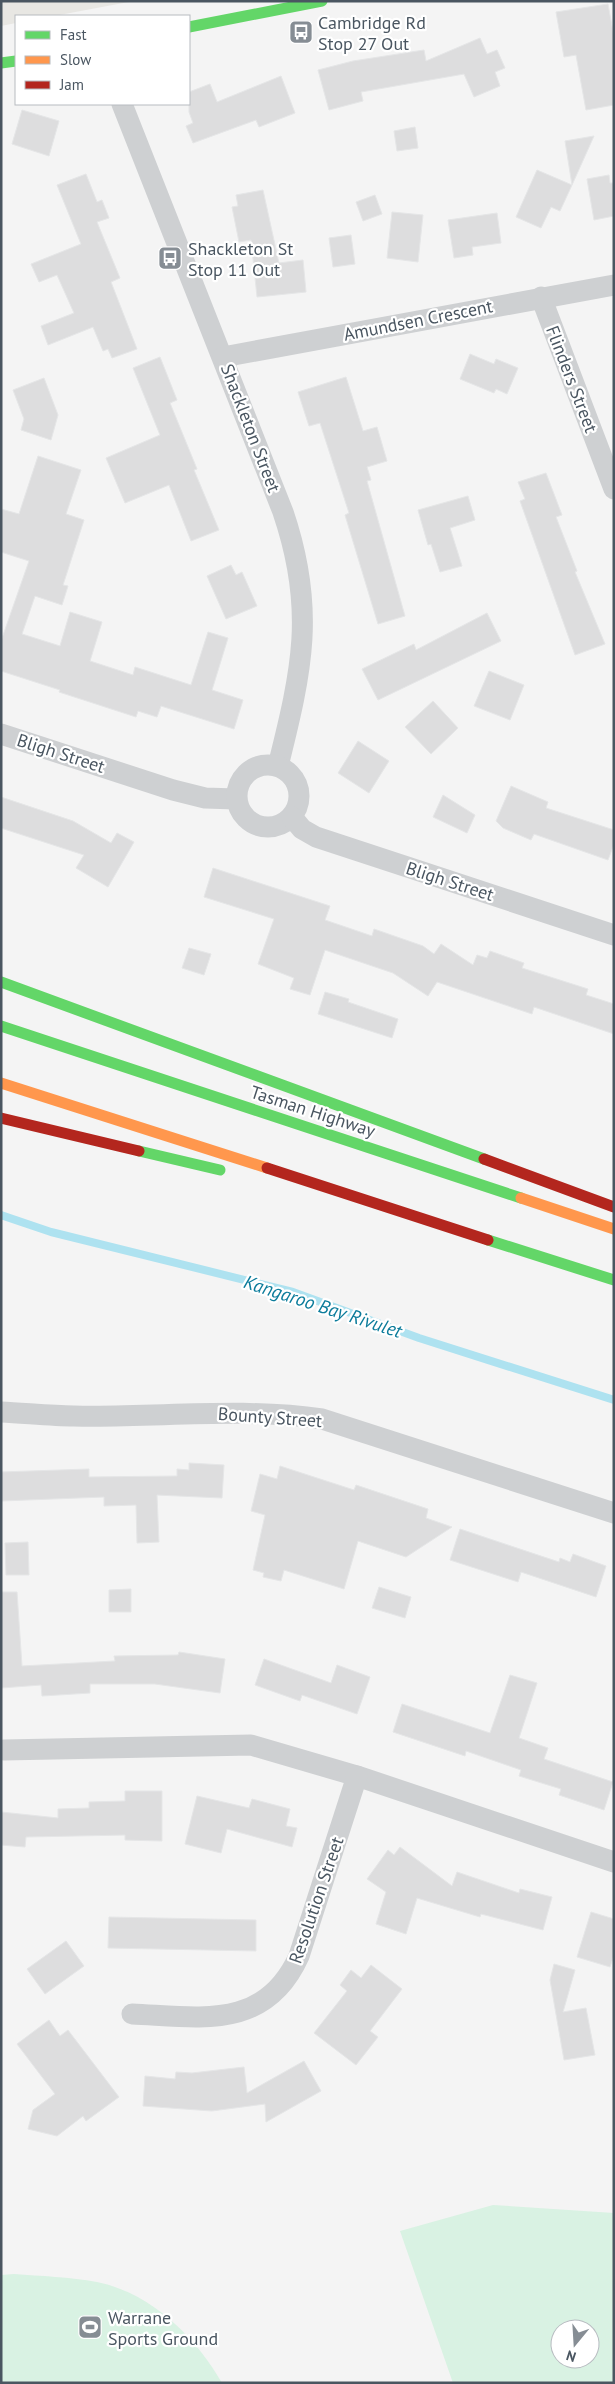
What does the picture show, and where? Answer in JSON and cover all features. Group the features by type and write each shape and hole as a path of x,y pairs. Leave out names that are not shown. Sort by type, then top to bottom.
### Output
{"main road":[{"path":"190,27 322,1"},
{"path":"1,63 15,60"},
{"path":"1,982 614,1207"},
{"name":"Tasman Highway","path":"1,1026 614,1229"},
{"path":"1,1083 614,1280"},
{"path":"1,1118 236,1174"},
{"path":"275,1183 447,1225"}],"street":[{"name":"Shackleton Street","path":"122,105 283,512 299,566 303,627 302,656 297,689 278,766"},
{"name":"Amundsen Crescent","path":"223,357 614,285"},
{"name":"Flinders Street","path":"541,297 614,489"},
{"name":"Bligh Street","path":"1,734 173,790 205,798 236,799"},
{"path":"260,765 278,766 291,775 298,788 300,798 292,817 284,823 263,827 253,824 245,818 236,799 236,790 245,774 260,765"},
{"name":"Bligh Street","path":"292,817 302,829 316,837 614,935"},
{"name":"Bounty Street","path":"1,1412 74,1416 231,1413 314,1418 352,1427 614,1512"},
{"path":"4,1750 251,1745 357,1776 614,1862"},
{"name":"Resolution Street","path":"132,2014 198,2017 229,2015 247,2009 276,1992 286,1981 298,1956 357,1776"}],"shaded area":[{"path":"1,1 134,1 59,15 15,15 15,23 1,26"}],"green space":[{"path":"493,2205 614,2213 614,2383 453,2383 400,2231"},
{"name":"Warrane Sports Ground","path":"14,2274 97,2282 136,2296 170,2319 185,2334 199,2349 222,2383 1,2383 1,2275"}],"building":[{"path":"608,4 614,37 614,105 586,110 576,55 564,57 556,12"},
{"path":"480,38 487,54 497,50 505,68 495,72 500,86 474,97 464,74 361,92 363,101 329,110 318,70 353,61 424,50 426,61"},
{"path":"281,76 295,113 259,127 256,120 193,143 186,126 193,123 189,112 190,92 210,84 217,102"},
{"path":"22,110 59,121 49,156 12,144"},
{"path":"415,127 418,148 397,151 394,131"},
{"path":"594,136 572,185 565,141"},
{"path":"537,170 572,185 560,211 551,207 541,228 516,217"},
{"path":"86,174 97,202 102,200 109,218 97,222 120,278 111,282 137,349 112,358 108,349 103,351 93,327 48,345 41,326 74,313 57,275 39,282 31,264 81,244 57,185"},
{"path":"609,175 610,183 614,183 614,216 594,220 587,179"},
{"path":"263,190 279,263 303,260 306,292 257,297 251,240 239,242 232,207 238,206 236,195"},
{"path":"375,195 382,214 363,221 356,202"},
{"path":"392,212 423,215 418,262 387,258"},
{"path":"497,213 501,243 472,247 473,255 454,258 448,220"},
{"path":"351,235 355,264 333,267 329,238"},
{"path":"470,354 494,364 496,359 518,368 507,394 496,389 494,393 460,379"},
{"path":"160,357 177,400 170,403 197,469 194,470 219,530 191,541 169,485 125,503 106,458 160,435 133,368"},
{"path":"346,377 363,431 377,427 387,461 367,467 371,480 367,481 405,616 378,624 345,515 349,513 320,423 309,426 298,392"},
{"path":"44,378 58,415 51,440 21,430 24,419 13,390"},
{"path":"38,456 81,470 66,514 84,520 63,585 68,586 62,605 35,596 22,634 60,646 70,612 102,622 90,661 133,675 135,667 191,685 208,632 228,638 212,690 243,700 234,729 161,706 157,717 138,711 136,717 1,671 1,641 29,561 1,552 1,509 19,514"},
{"path":"546,473 562,515 556,517 577,571 575,572 605,644 575,655 520,501 525,499 518,482"},
{"path":"468,496 475,520 450,528 462,566 440,572 431,544 428,545 418,510"},
{"path":"231,565 236,575 242,572 257,606 226,619 207,576"},
{"path":"487,613 501,641 378,700 362,669 414,644 416,650"},
{"path":"489,671 524,685 510,720 474,706"},
{"path":"433,701 458,728 431,754 405,727"},
{"path":"358,741 389,761 369,793 338,773"},
{"path":"511,786 548,802 546,808 614,830 614,844 608,860 534,834 531,840 503,828 496,821"},
{"path":"443,795 475,815 467,833 433,817"},
{"path":"1,797 73,821 111,843 117,833 134,842 108,887 76,868 84,855 1,828"},
{"path":"213,868 330,906 325,920 372,936 374,929 423,946 434,954 441,944 473,965 477,955 487,958 490,951 524,963 522,968 588,989 586,995 614,1004 614,1034 534,1007 532,1014 437,982 428,996 393,973 325,950 310,995 290,989 294,978 258,964 274,919 204,897"},
{"path":"189,948 211,954 204,975 182,968"},
{"path":"325,992 349,999 348,1002 398,1019 392,1038 318,1014"},
{"path":"189,1463 224,1465 222,1498 157,1495 159,1542 137,1543 136,1505 104,1506 104,1497 1,1501 1,1472 89,1469 89,1477 177,1476 177,1469 189,1470"},
{"path":"280,1466 354,1490 356,1485 428,1509 426,1518 452,1527 406,1557 358,1541 344,1589 284,1570 281,1581 263,1577 264,1573 253,1570 265,1515 251,1511 260,1474 277,1479"},
{"path":"460,1529 559,1562 560,1558 570,1562 573,1554 606,1566 596,1597 521,1572 518,1582 450,1560"},
{"path":"28,1542 29,1575 6,1575 5,1543"},
{"path":"379,1587 411,1597 405,1618 372,1608"},
{"path":"131,1589 131,1612 109,1612 109,1590"},
{"path":"1,1592 17,1592 22,1666 115,1661 114,1656 178,1655 179,1652 225,1659 220,1693 155,1684 90,1684 90,1693 42,1696 41,1685 1,1688"},
{"path":"264,1659 331,1683 337,1665 370,1677 357,1714 302,1695 300,1701 255,1685"},
{"path":"510,1675 537,1683 519,1738 548,1748 544,1759 613,1782 604,1810 559,1795 561,1789 519,1776 521,1770 466,1751 465,1756 393,1732 402,1704 490,1733"},
{"path":"125,1791 162,1791 162,1841 125,1840 125,1835 26,1837 25,1847 1,1845 1,1812 58,1818 58,1809 89,1808 89,1802 125,1801"},
{"path":"197,1796 249,1808 252,1799 290,1809 286,1826 297,1828 292,1847 227,1829 221,1853 185,1844"},
{"path":"400,1847 452,1886 457,1872 519,1893 520,1889 552,1897 543,1930 481,1914 480,1917 417,1898 406,1934 376,1924 386,1892 367,1879 388,1850 394,1855"},
{"path":"591,1912 614,1919 614,1955 610,1967 577,1957"},
{"path":"109,1917 256,1920 256,1951 108,1948"},
{"path":"66,1941 84,1966 45,1994 27,1969"},
{"path":"554,1964 575,1970 563,2012 586,2008 595,2055 564,2060 550,1980"},
{"path":"371,1965 402,1989 370,2031 378,2037 356,2065 314,2033 347,1991 340,1985 351,1970 361,1978"},
{"path":"49,2020 60,2036 68,2030 119,2097 86,2121 83,2116 57,2136 28,2129 33,2110 55,2094 17,2044"},
{"path":"304,2061 321,2091 266,2122 265,2104 212,2111 143,2106 145,2076 175,2079 176,2072 192,2073 244,2067 247,2093"}],"waterway":[{"name":"Kangaroo Bay Rivulet","path":"1,1215 51,1232 293,1292 419,1338 614,1400"}],"traffic: fast":[{"path":"190,27 322,1"},
{"path":"1,63 15,61"},
{"path":"1,982 484,1159"},
{"path":"1,1026 521,1198"},
{"path":"139,1151 220,1170"},
{"path":"488,1240 614,1280"}],"traffic: slow":[{"path":"1,1083 267,1168"},
{"path":"521,1198 614,1229"}],"traffic: jam":[{"path":"1,1118 139,1151"},
{"path":"484,1159 614,1207"},
{"path":"267,1168 488,1240"}],"place":[{"name":"Cambridge Rd Stop 27 Out","path":"301,32"},
{"name":"Shackleton St Stop 11 Out","path":"170,258"},
{"name":"Warrane Sports Ground","path":"90,2327"}]}
